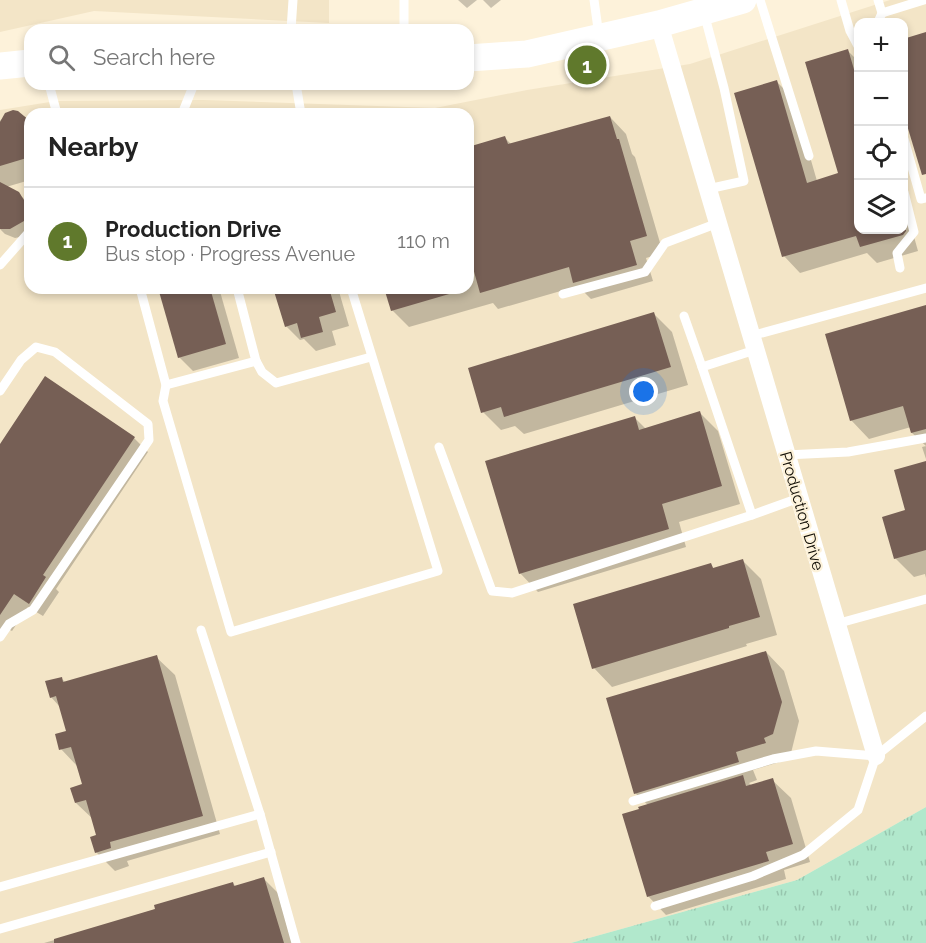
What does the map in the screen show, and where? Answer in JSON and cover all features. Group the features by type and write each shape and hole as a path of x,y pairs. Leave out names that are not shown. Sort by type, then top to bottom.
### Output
{"main road":[{"path":"474,58 527,54 659,24 743,0"},
{"path":"0,66 24,64"}],"street":[{"name":"Production Drive","path":"659,24 876,756"}],"lane":[{"path":"291,24 293,0"},
{"path":"404,0 404,24"},
{"path":"594,0 599,37"},
{"path":"760,0 809,156"},
{"path":"841,0 854,38"},
{"path":"878,0 882,13 880,18"},
{"path":"882,13 924,0"},
{"path":"704,11 724,88 744,181 708,189"},
{"path":"51,90 55,108"},
{"path":"184,108 192,90"},
{"path":"297,90 300,108"},
{"path":"908,156 921,199 926,198"},
{"path":"900,268 897,253 914,232 908,210"},
{"path":"563,294 645,272 665,243 718,223"},
{"path":"0,265 24,238"},
{"path":"702,367 753,343 926,288"},
{"path":"142,294 166,385 163,401 231,632 438,572 353,294"},
{"path":"239,294 256,361 261,372 276,383 371,357"},
{"path":"684,315 752,515"},
{"path":"0,391 21,360 36,347 55,352 148,424 148,440 33,610 9,624 0,637"},
{"path":"166,385 256,361"},
{"path":"786,455 848,452 926,438"},
{"path":"439,447 492,591 512,593 799,498"},
{"path":"836,624 926,599"},
{"path":"201,630 260,814 296,943"},
{"path":"655,906 753,876 803,855 858,810 876,756 926,716"},
{"path":"633,801 773,759 816,752 876,756"},
{"path":"0,887 260,814"},
{"path":"0,930 271,852"}],"shaded area":[{"path":"0,0 329,0 329,23 94,11 36,24 24,24 24,27 0,32"},
{"path":"890,0 926,0 926,807 797,880 571,943 0,943 0,110 56,101 203,100 435,108 527,90 690,64"}],"green space":[{"path":"926,807 926,943 571,943 797,880"}],"building":[{"path":"926,32 926,174 922,175 908,129 908,37"},
{"path":"848,49 854,69 854,234 903,235 860,247 856,236 782,257 734,93 777,80 807,183 838,173 805,62"},
{"path":"13,110 24,116 24,159 0,166 0,122 5,113"},
{"path":"610,116 617,139 619,139 647,236 630,241 637,265 573,283 569,267 480,293 474,272 474,145 505,136 508,144"},
{"path":"0,182 19,192 24,200 24,221 10,229 0,229"},
{"path":"160,294 212,294 226,344 178,358"},
{"path":"275,294 331,294 336,312 319,317 323,332 301,338 297,323 285,327"},
{"path":"386,294 449,294 391,311"},
{"path":"926,305 926,429 911,433 903,406 850,421 825,334"},
{"path":"654,312 671,367 504,417 501,407 481,413 468,368"},
{"path":"45,376 135,437 43,575 46,577 29,604 14,594 0,615 0,444"},
{"path":"700,411 722,486 662,504 669,529 519,574 485,461 635,416 639,430"},
{"path":"926,461 926,550 894,559 882,517 905,510 894,470"},
{"path":"743,559 760,617 592,669 573,604 711,563 713,568"},
{"path":"766,651 782,702 773,734 764,738 766,743 736,752 739,762 634,794 606,698"},
{"path":"157,655 203,816 110,842 111,848 95,853 90,837 96,835 86,800 75,803 70,788 82,784 71,747 59,750 55,734 66,731 56,696 50,698 45,681 62,677 63,682"},
{"path":"743,775 746,786 773,778 793,844 766,852 769,861 647,897 622,814"},
{"path":"264,877 284,943 54,943 54,939 155,909 154,905 233,882 234,886"}],"place":[{"name":"Production Drive","path":"587,65"}]}
